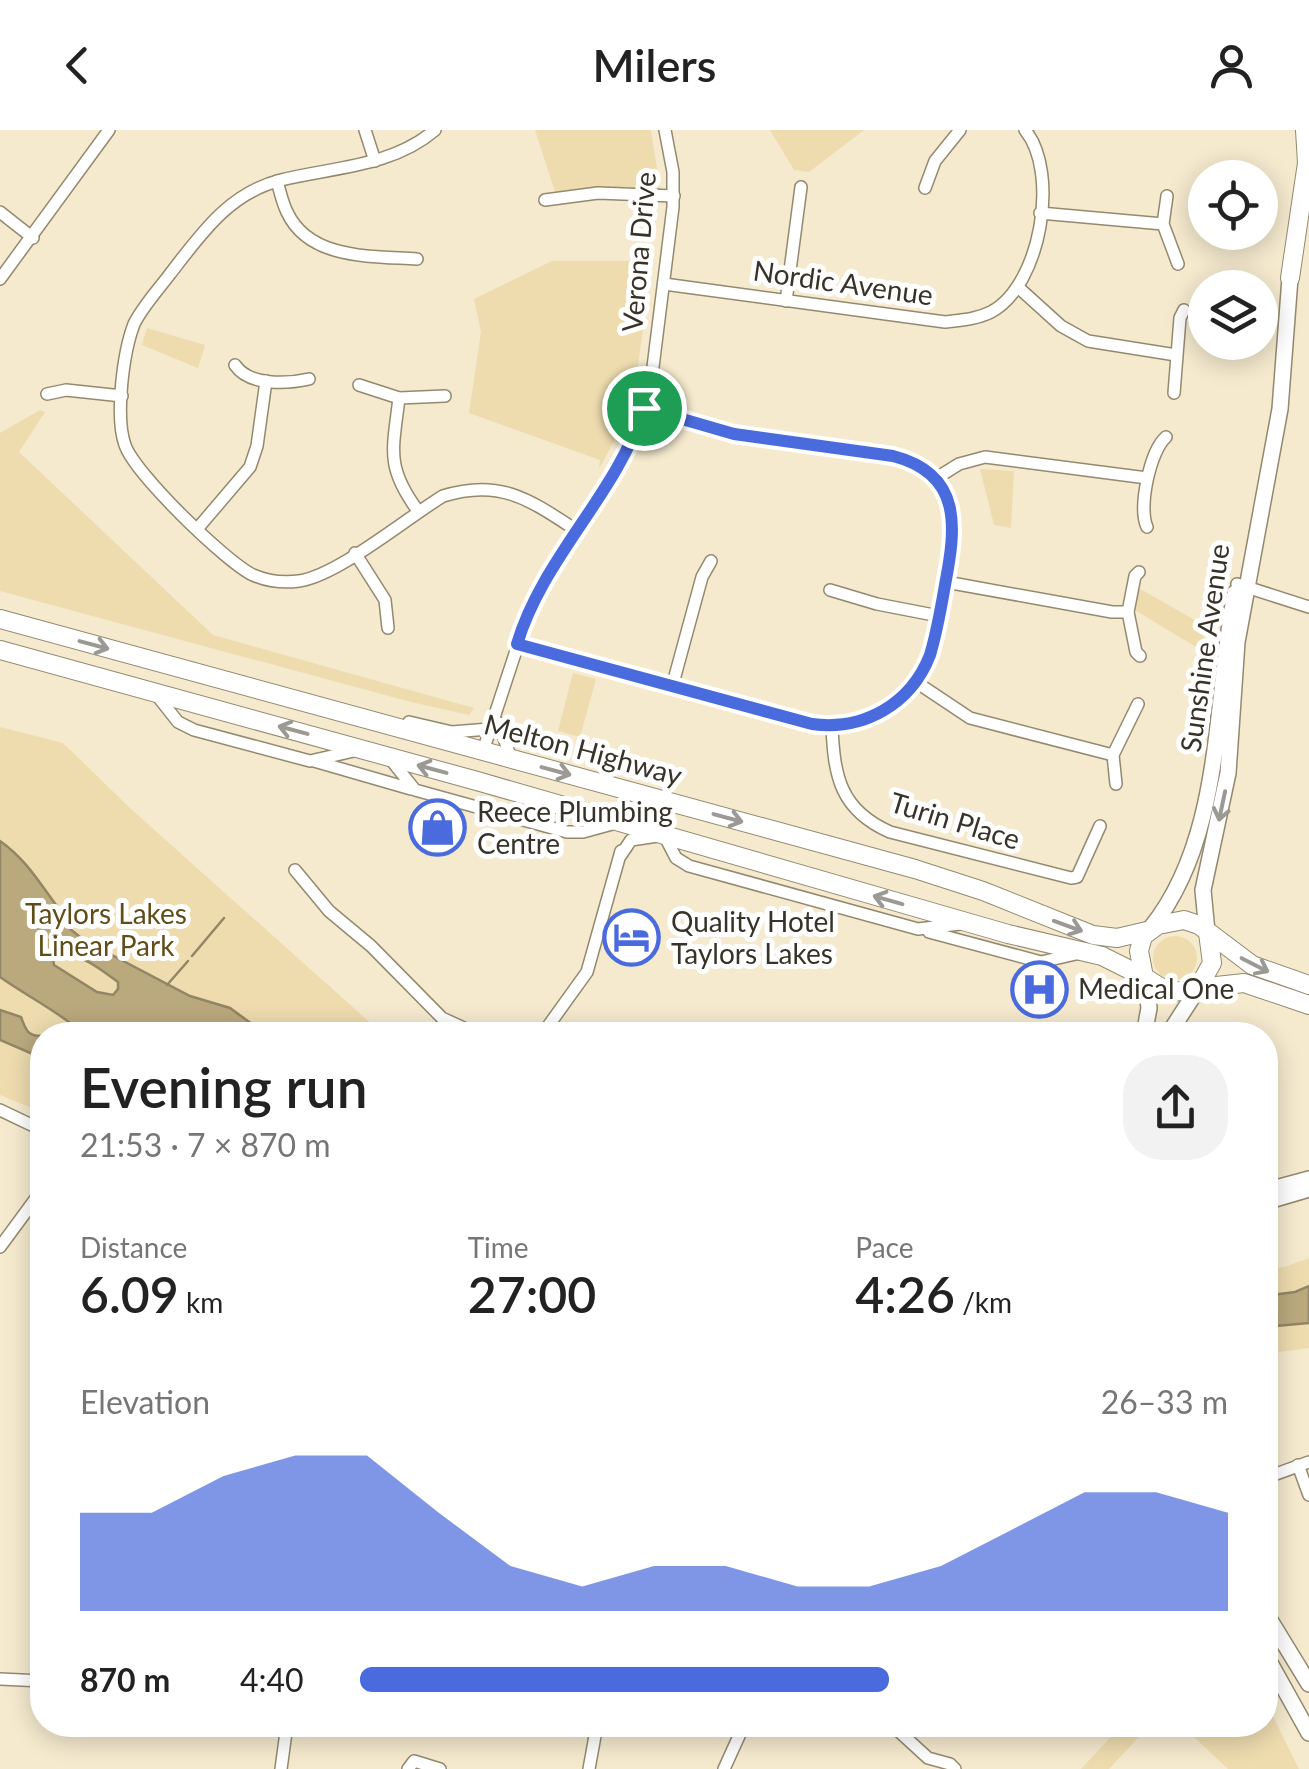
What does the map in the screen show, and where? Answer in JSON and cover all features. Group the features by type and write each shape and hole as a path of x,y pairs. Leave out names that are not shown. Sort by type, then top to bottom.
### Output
{"highway":[{"path":"1290,278 1307,163 1305,130"},
{"path":"1290,278 1309,205"},
{"name":"Melton Highway","path":"0,619 932,874 1093,934 1117,938 1149,930"},
{"name":"Melton Highway","path":"0,650 478,781 969,923 1112,959 1144,977"},
{"path":"478,781 487,752"},
{"path":"1309,985 1252,964 1184,920 1149,930 1139,950 1144,977 1168,992 1244,983 1309,1005"},
{"path":"1197,989 1212,963 1207,932"}],"main road":[{"name":"Sunshine Avenue","path":"1149,930 1169,905 1183,878 1220,732 1227,640 1270,467 1284,364 1290,278"},
{"name":"Sunshine Avenue","path":"1207,932 1203,890 1228,774 1242,585"},
{"path":"1144,977 1149,1008 1146,1022"},
{"path":"1176,1022 1197,989"},
{"path":"1278,1189 1304,1186"},
{"path":"1278,1197 1304,1186"},
{"path":"1278,1633 1309,1684"},
{"path":"1278,1677 1309,1732"}],"street":[{"path":"0,279 109,130"},
{"path":"366,130 375,161"},
{"path":"434,130 413,146 375,161 276,181 240,198 217,216 138,316 128,346 122,396 121,429 129,456 145,477 239,566 271,580 311,578 455,492 492,489 533,502 576,530"},
{"name":"Verona Drive","path":"487,752 517,644 536,595 626,451 644,408 654,367 674,196 665,130"},
{"path":"925,188 935,161 960,130"},
{"path":"1025,130 1041,161 1044,180 1032,261 1019,288 1061,326 1088,341 1176,355"},
{"path":"276,181 294,223 320,245 344,252 417,259"},
{"path":"786,300 801,186"},
{"path":"545,200 598,194 674,196"},
{"path":"1167,196 1163,224 1178,264"},
{"path":"0,212 32,238"},
{"path":"1040,213 1163,224"},
{"name":"Nordic Avenue","path":"664,284 946,322 993,312 1019,288"},
{"path":"1174,393 1180,318 1184,310"},
{"path":"236,365 240,372 266,381 309,379"},
{"path":"198,528 250,467 257,446 266,381"},
{"path":"359,384 363,389 399,398 445,396"},
{"path":"45,394 66,390 122,396"},
{"path":"399,398 394,466 400,487 418,511"},
{"path":"517,644 798,722 832,726 858,722 883,712 916,682 930,655 954,520 947,497 935,479 916,464 893,456 734,434 644,408"},
{"path":"1147,527 1143,517 1147,478 1158,445 1166,437"},
{"path":"935,479 959,464 985,457 1147,478"},
{"path":"355,553 385,600 388,628"},
{"path":"672,687 702,577 714,558"},
{"path":"1139,572 1134,576 1128,612 1140,656"},
{"path":"946,582 1128,612"},
{"path":"818,598 830,584 865,601 939,616"},
{"path":"1242,585 1309,607"},
{"path":"916,682 970,718 1113,755"},
{"path":"156,693 184,726 567,832 623,823 621,855 591,964 553,1022"},
{"path":"1116,784 1113,755 1138,704"},
{"path":"374,721 408,722 452,732 494,726 511,759"},
{"name":"Turin Place","path":"832,726 836,772 843,792 867,820 890,832 1070,878 1077,877 1100,826"},
{"path":"314,762 362,749"},
{"path":"388,756 415,790"},
{"path":"621,855 631,840 664,835 676,858 688,866 935,935 1040,962 1084,952"},
{"path":"294,870 330,911 451,1022"},
{"path":"927,930 969,923"},
{"path":"0,1110 30,1124"},
{"path":"0,1247 30,1206"},
{"path":"1278,1473 1304,1464 1309,1495"},
{"path":"0,1679 30,1680"},
{"path":"281,1769 284,1737"},
{"path":"589,1769 595,1737"},
{"path":"724,1769 739,1737"},
{"path":"904,1737 929,1763 950,1764 954,1769"},
{"path":"408,1769 414,1760 440,1769"}],"green space":[{"path":"535,130 651,130 660,189 555,192"},
{"path":"770,130 864,130 809,172 794,170"},
{"path":"552,261 653,261 633,399 599,469 600,460 469,413 481,332 474,299"},
{"path":"147,328 205,345 198,368 142,345"},
{"path":"40,410 45,412 19,452 213,635 474,708 469,715 411,702 0,591 0,433"},
{"path":"980,469 1014,471 1011,528 994,525"},
{"path":"1137,587 1207,627 1201,650 1133,609"},
{"path":"573,673 596,679 580,737 558,731"},
{"name":"Taylors Lakes Linear Park","path":"0,727 63,743 131,809 369,1022 30,1022 30,1107 0,1095"},
{"path":"1175,936 1190,943 1197,958 1190,973 1175,980 1160,973 1153,958 1160,943"},
{"path":"1309,1258 1309,1348 1278,1352 1278,1268"},
{"path":"1278,1726 1299,1769 1228,1769 1194,1737 1278,1737"},
{"path":"1111,1737 1139,1737 1109,1769 1081,1769"}],"shaded area":[{"path":"0,841 26,864 59,909 65,924 84,941 99,940 112,955 190,996 230,1008 249,1022 65,1019 0,977","holes":["58,954 82,959 118,982 113,995 97,992 54,965 53,959"]},
{"path":"0,1010 21,1017 30,1033 30,1053 0,1040"},
{"path":"1309,1286 1309,1323 1278,1326 1278,1294"}],"waterway":[{"path":"192,956 224,918"},
{"path":"167,985 188,961"}],"place":[{"name":"Reece Plumbing Centre","path":"438,828"},
{"name":"Quality Hotel Taylors Lakes","path":"632,938"},
{"name":"Medical One","path":"1039,989"}],"route":[{"path":"644,408 734,434 893,456 916,464 935,479 952,509 953,542 930,655 923,672 905,695 883,712 858,722 812,724 517,644 536,595 626,451 644,408"}]}
